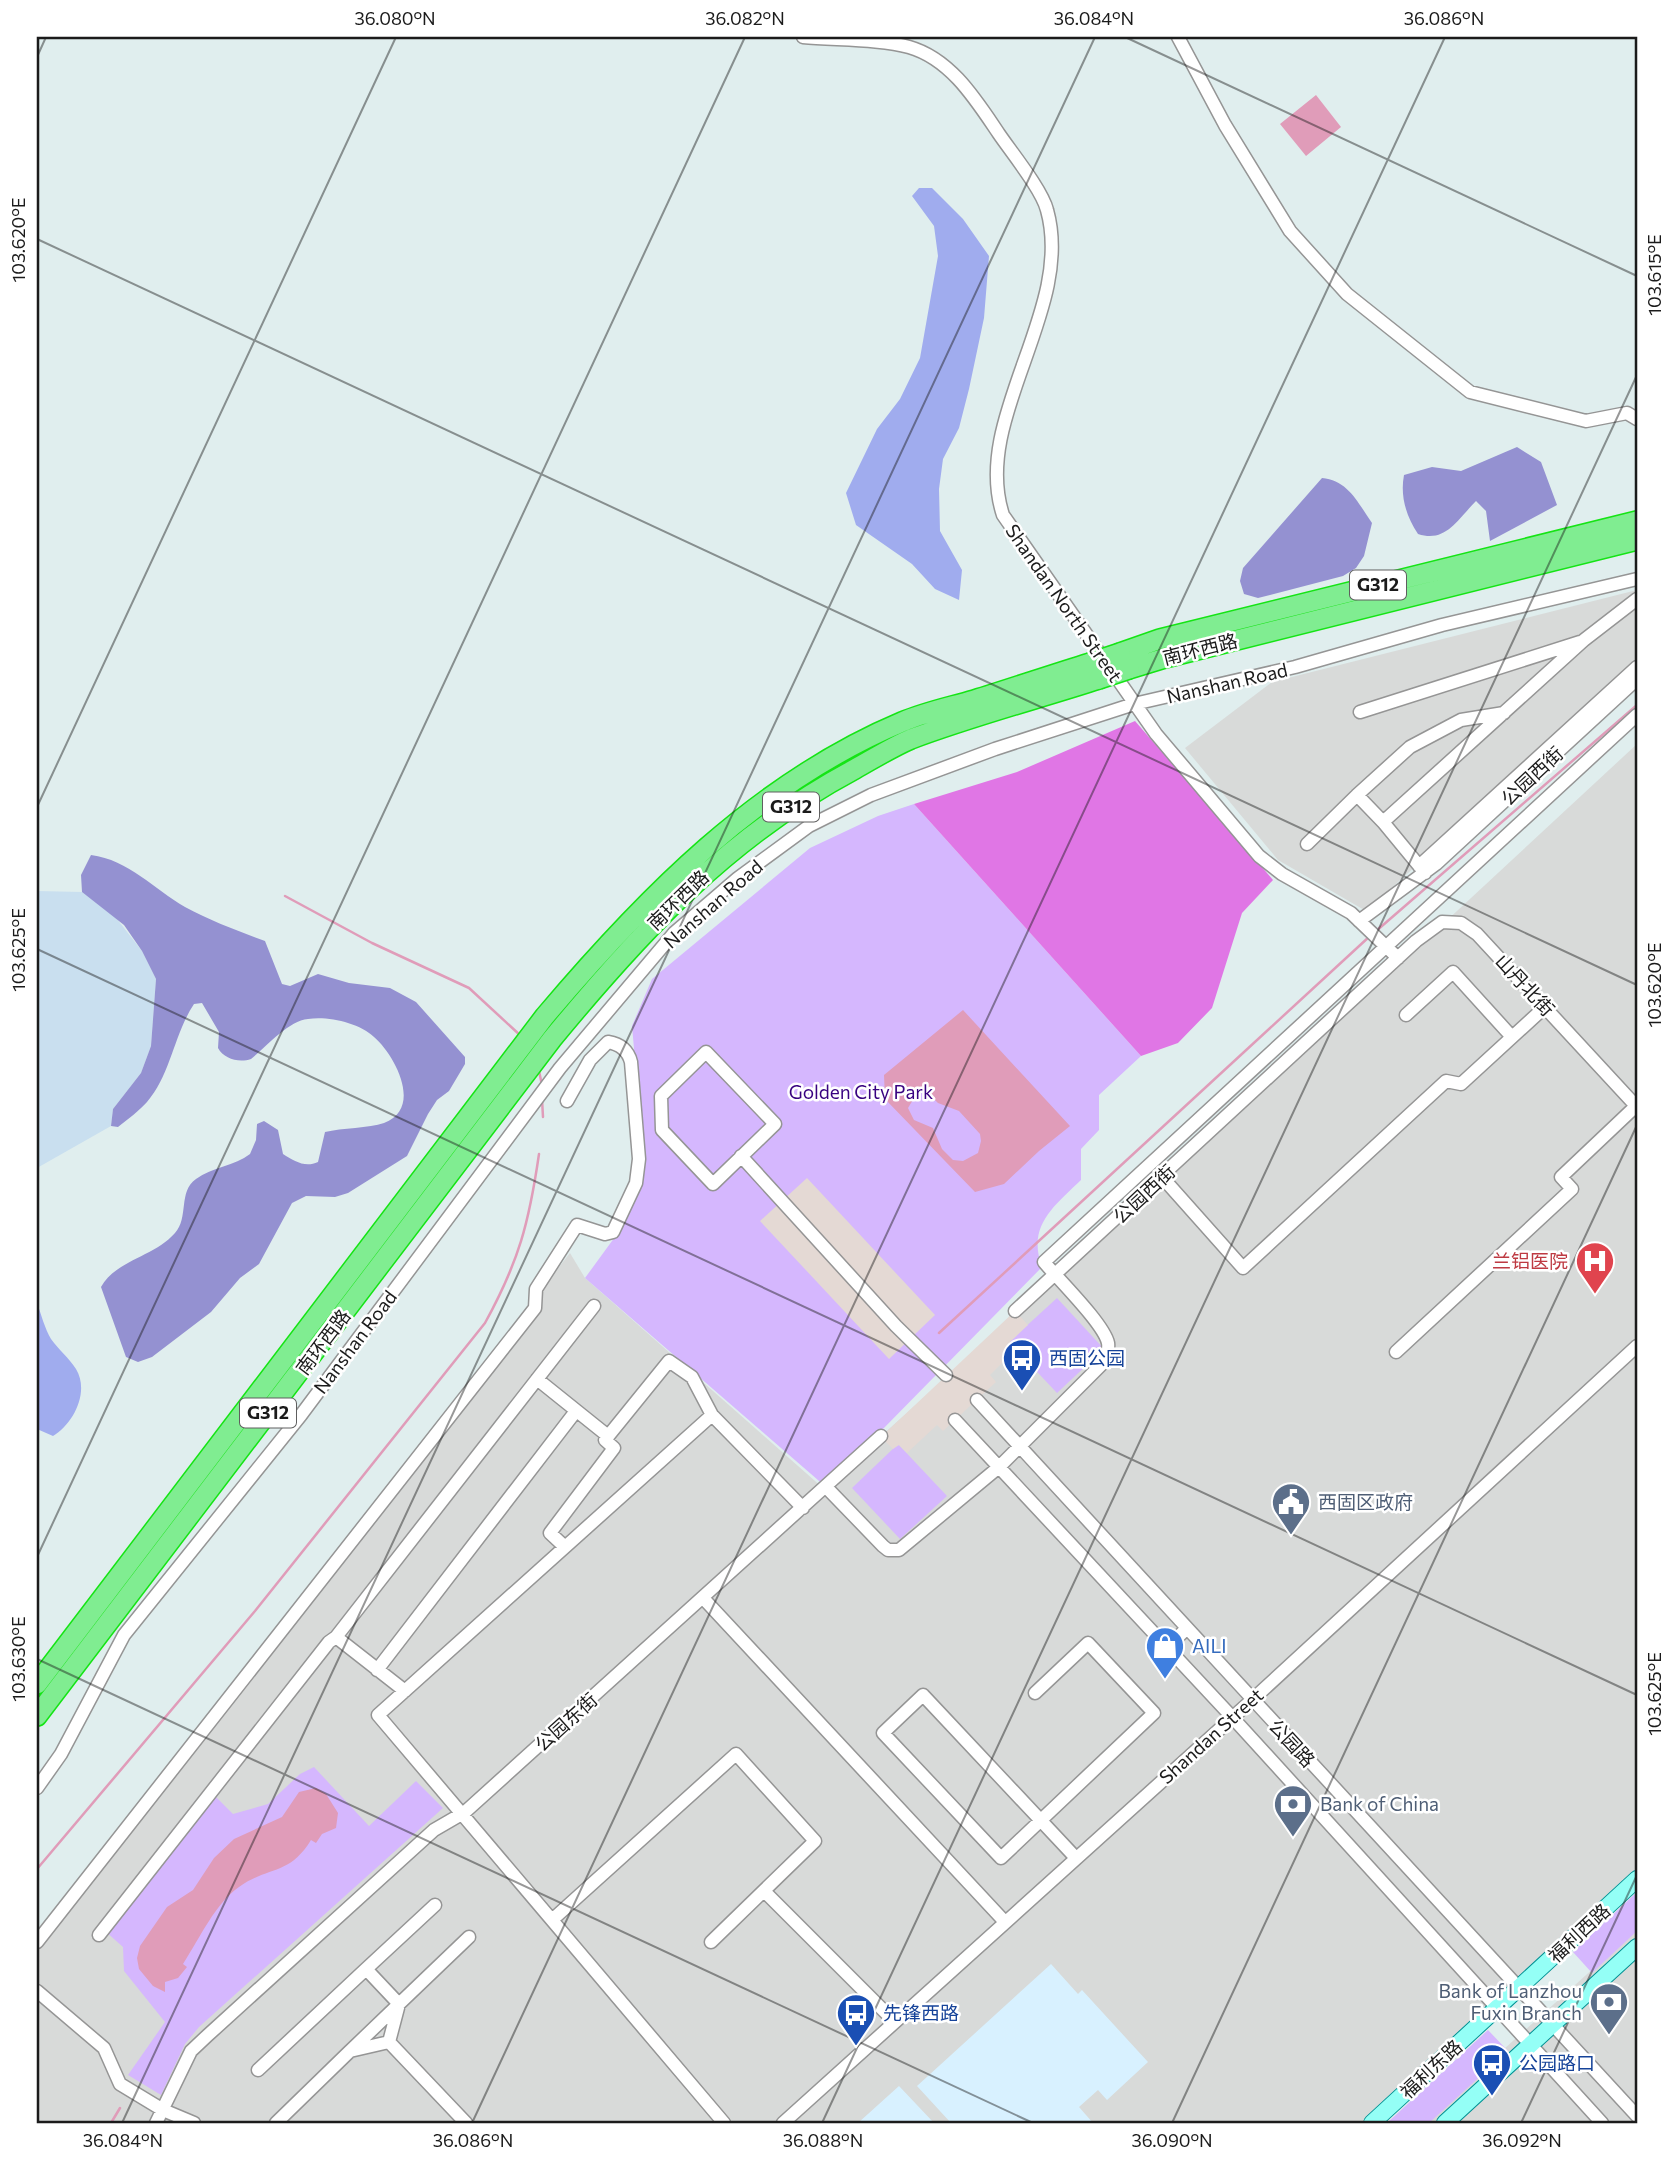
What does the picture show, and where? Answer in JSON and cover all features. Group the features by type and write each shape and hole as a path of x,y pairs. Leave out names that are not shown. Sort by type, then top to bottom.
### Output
{"highway":[{"name":"南环西路","path":"37,1684 493,1103 552,1039 620,958 679,896 759,828 826,784 910,740 1125,661 1160,639 1637,521"},
{"name":"南环西路","path":"1125,661 1165,658 1637,540"},
{"name":"南环西路","path":"37,1716 493,1103 545,1016 607,943 670,879 749,811 802,777 903,721 1095,671"}],"main road":[{"name":"福利西路","path":"1521,1987 1637,1879"},
{"path":"1446,2123 1637,1947"},
{"name":"福利东路","path":"1372,2123 1521,1987"}],"street":[{"name":"Shandan North Street","path":"803,37 908,47 929,56 970,92 1047,207 1053,246 1051,278 1008,410 997,474 998,497 1010,528 1134,704 1259,856 1282,874 1335,902 1371,930 1398,958"},
{"path":"1178,37 1225,125 1290,231 1347,294 1471,392 1586,421 1627,413 1637,419"},
{"name":"Nanshan Road","path":"37,1788 61,1754 124,1634 300,1415 560,1068 674,933 738,878 809,826 871,795 995,749 1134,704 1295,667 1442,625 1637,579"},
{"path":"1383,822 1584,640 1637,599"},
{"path":"1360,712 1584,640"},
{"path":"1357,795 1422,870 1637,667"},
{"name":"公园西街","path":"1359,921 1422,870 1637,679"},
{"path":"1307,844 1410,747 1461,720 1504,713"},
{"path":"826,1488 883,1546 894,1551 908,1544 1021,1447 1106,1360 1108,1352 1108,1343 1098,1325 1044,1262 1384,945 1637,715"},
{"name":"山丹北街","path":"1398,958 1442,922 1461,923 1478,934 1637,1107"},
{"name":"公园西街","path":"1015,1311 1398,958"},
{"path":"1406,1015 1453,972 1512,1037"},
{"path":"1162,1177 1243,1268 1446,1081 1461,1084 1545,1007"},
{"path":"37,1942 535,1308 536,1289 577,1225 605,1234 612,1232 619,1223 636,1183 639,1159 631,1062 624,1048 608,1042 590,1060 567,1101"},
{"path":"576,1048 590,1060"},
{"path":"706,1052 775,1124 741,1156 713,1184 662,1130 660,1096 706,1052"},
{"path":"1396,1352 1572,1189 1561,1177 1637,1107"},
{"path":"741,1156 946,1376"},
{"path":"99,1935 594,1306"},
{"name":"Shandan Street","path":"783,2123 1252,1700 1637,1346"},
{"path":"565,1547 550,1533 614,1448 605,1440 669,1361 692,1377 712,1415 803,1508"},
{"path":"537,1379 608,1436"},
{"name":"公园路","path":"977,1400 1186,1629 1521,1987 1637,2116"},
{"path":"377,1670 576,1411"},
{"path":"712,1415 378,1715 460,1815 724,2123"},
{"name":"公园路","path":"956,1420 1233,1717 1602,2123"},
{"name":"公园东街","path":"156,2123 191,2051 199,2043 435,1830 460,1815 881,1437"},
{"path":"703,1598 1005,1922"},
{"path":"1168,1647 1186,1629"},
{"path":"336,1637 405,1691"},
{"path":"1035,1693 1088,1643 1154,1713 1041,1821 1001,1858 883,1733 923,1695 1041,1821 1076,1858"},
{"path":"552,1920 736,1754 816,1841 711,1942"},
{"path":"764,1891 895,2022"},
{"path":"258,2070 435,1905"},
{"path":"276,2123 469,1937"},
{"path":"366,1969 399,2004"},
{"path":"37,1990 104,2048 120,2084 163,2110 194,2123"},
{"path":"389,2042 399,2004"},
{"path":"350,2052 389,2042"},
{"path":"389,2042 466,2123"}],"shaded area":[{"path":"1316,95 1341,127 1306,156 1280,124"},
{"path":"919,188 932,188 963,219 989,256 984,318 969,389 959,428 943,459 939,489 940,531 962,570 959,600 935,589 912,564 856,525 846,493 877,429 900,399 920,358 938,256 934,226 912,196"},
{"path":"1517,447 1541,462 1557,505 1490,541 1486,511 1476,501 1444,533 1428,536 1418,534 1405,506 1404,475 1432,467 1461,471"},
{"path":"1322,478 1346,488 1372,523 1364,556 1356,568 1343,576 1258,598 1244,594 1240,581 1243,568"},
{"path":"1637,590 1637,666 1366,911 1278,860 1185,748 1272,682"},
{"path":"1135,721 1273,880 1242,913 1212,1008 1178,1043 1141,1056 914,804 1017,772"},
{"path":"1637,744 1637,1891 1383,2123 37,2123 37,1931 570,1253 585,1278 823,1488 1167,1180"},
{"path":"91,855 129,869 195,912 265,941 282,984 290,986 318,974 349,983 390,988 416,1002 465,1057 465,1064 449,1091 437,1100 428,1114 407,1156 348,1193 335,1197 306,1196 292,1203 259,1264 240,1278 211,1312 152,1357 138,1362 126,1357 101,1287 125,1264 157,1248 175,1233 182,1220 185,1197 191,1184 202,1175 250,1154 256,1140 257,1124 264,1121 278,1130 283,1154 300,1163 313,1164 318,1162 325,1132 384,1123 396,1116 402,1106 404,1094 402,1081 390,1056 374,1037 360,1028 325,1019 300,1021 285,1029 251,1059 237,1060 224,1055 218,1048 219,1032 202,1003 194,1004 187,1016 162,1079 147,1102 118,1127 111,1126 113,1109 141,1073 151,1046 156,979 142,951 124,925 82,892 81,875"},
{"path":"37,891 82,892 113,914 142,951 156,979 151,1046 141,1073 113,1109 111,1126 37,1168"},
{"path":"963,1010 1070,1126 1004,1184 975,1192 885,1099 884,1075","holes":["926,1091 938,1103 959,1111 980,1134 978,1153 963,1161 953,1160 942,1149 933,1128 914,1120 908,1108 917,1093"]},
{"path":"807,1178 935,1315 889,1359 760,1221"},
{"path":"37,1303 49,1335 80,1378 80,1397 73,1416 53,1436 37,1429"},
{"path":"1015,1311 1028,1325 1010,1342 1016,1349 990,1375 996,1382 943,1431 937,1425 907,1453 899,1445 893,1449 881,1437"},
{"path":"316,1788 326,1794 338,1813 336,1828 322,1834 316,1843 311,1840 295,1860 250,1880 230,1894 209,1921 183,1964 187,1967 178,1978 165,1982 165,1992 153,1986 139,1969 137,1958 140,1946 167,1907 193,1890 214,1858 234,1839 282,1817 299,1792"},
{"path":"1637,1929 1637,2123 1422,2123"},
{"path":"1051,1964 1078,1994 1082,1990 1148,2062 1107,2100 1098,2090 1079,2107 1093,2123 951,2123 917,2086"},
{"path":"899,2086 934,2123 858,2123"}],"green space":[{"name":"Golden City Park","path":"914,804 1141,1056 1099,1095 1099,1130 1081,1149 1081,1180 1052,1209 1040,1229 1038,1253 1042,1267 826,1487 585,1278 620,1230 642,1184 640,1116 632,1026 652,979 810,848 878,816"},
{"path":"1057,1298 1104,1349 1057,1393 1009,1342"},
{"path":"898,1444 947,1496 900,1539 852,1488"},
{"path":"314,1767 369,1826 416,1781 443,1808 199,2027 185,2044 161,2095 128,2075 165,2022 124,1971 123,1947 105,1931 214,1795 233,1814 268,1804 300,1774"},
{"path":"1637,1892 1637,1931 1592,1973 1573,1952"},
{"path":"1488,2030 1508,2051 1429,2123 1387,2123"}],"waterway":[{"path":"1375,932 1637,705"},
{"path":"285,896 372,943 469,988 521,1036"},
{"path":"939,1333 1370,936"},
{"path":"539,1071 542,1085"},
{"path":"542,1099 543,1117"},
{"path":"37,1869 255,1611 485,1323 521,1241 539,1154"},
{"path":"111,2123 120,2108"}],"place":[{"name":"兰铝医院","path":"1595,1295"},
{"name":"西固公园","path":"1022,1392"},
{"name":"西固区政府","path":"1291,1536"},
{"name":"AILI","path":"1165,1680"},
{"name":"Bank of China","path":"1293,1838"},
{"name":"Bank of Lanzhou Fuxin Branch","path":"1609,2036"},
{"name":"先锋西路","path":"856,2047"},
{"name":"公园路口","path":"1492,2097"}]}
